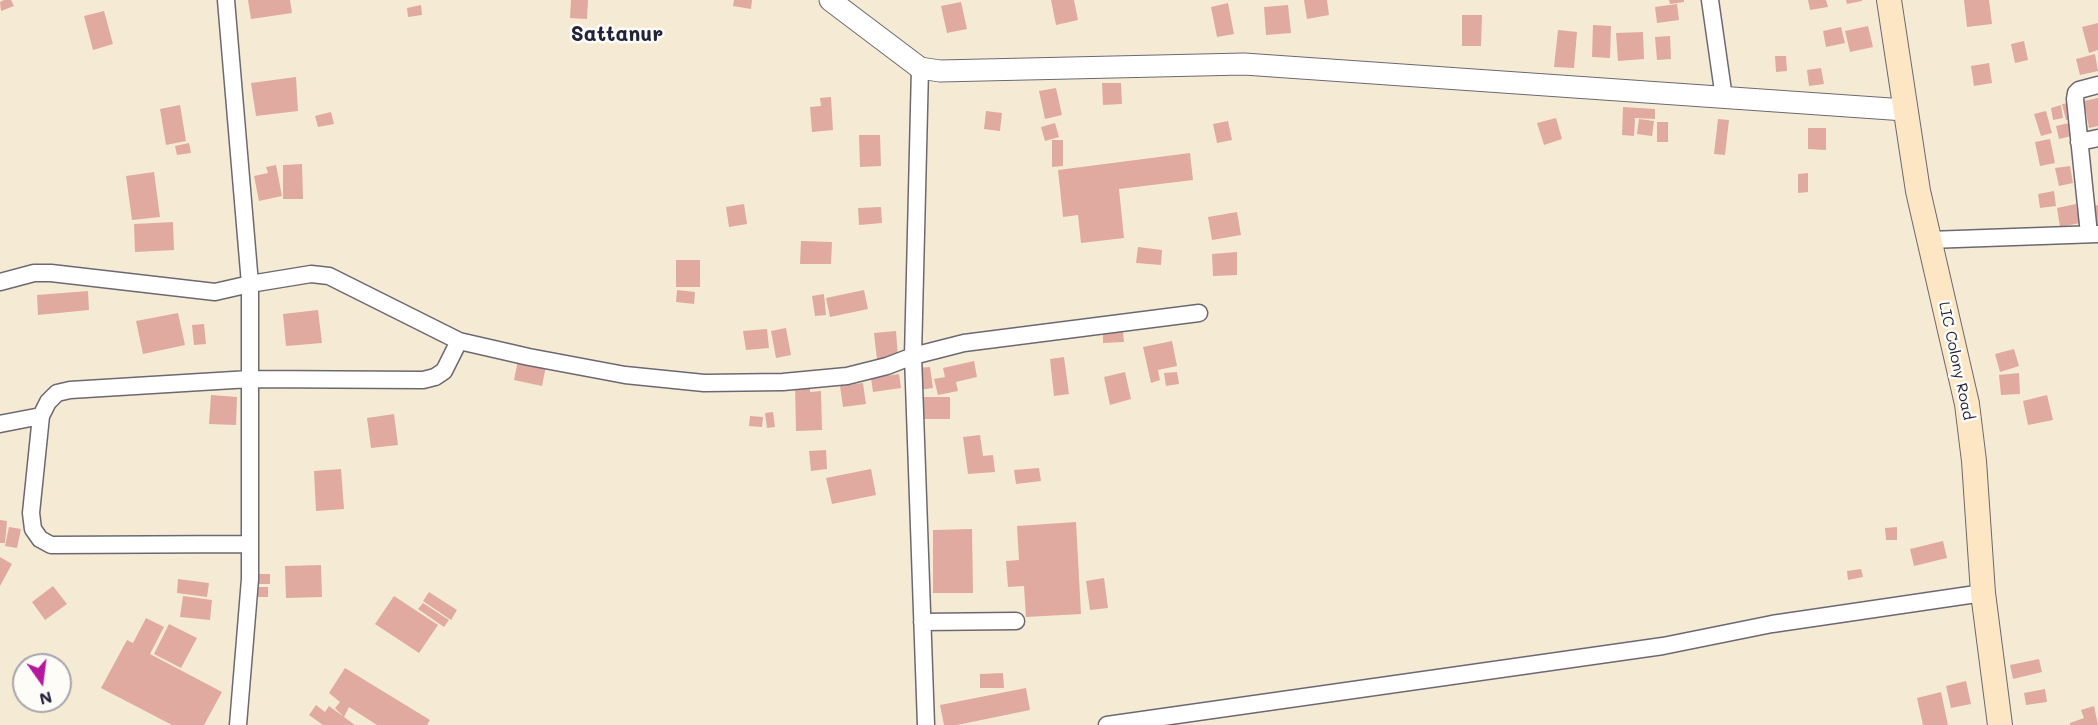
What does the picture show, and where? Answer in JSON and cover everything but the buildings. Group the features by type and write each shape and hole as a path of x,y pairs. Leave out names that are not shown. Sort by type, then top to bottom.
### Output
{"main road":[{"name":"LIC Colony Road","path":"1889,0 1918,191 1967,404 1974,461 1983,592 2000,725"}],"street":[{"path":"226,0 250,284 250,579 238,725"},
{"path":"830,0 920,68 940,71 1244,64 1905,110"},
{"path":"1710,0 1724,98"},
{"path":"920,68 913,356 926,725"},
{"path":"1929,240 2093,234 2091,180 2079,142 2076,93 2098,85"},
{"path":"2079,142 2098,138"},
{"path":"0,282 34,273 51,273 215,292 311,274 329,276 459,341 626,375 704,383 783,382 847,376 964,343 1199,313"},
{"path":"250,544 51,545 40,539 33,529 31,513 41,416 48,402 57,393 70,390 250,379 423,380 435,377 444,371 459,341"},
{"path":"0,424 41,416"},
{"path":"1107,725 1664,646 1772,624 1983,592"},
{"path":"922,622 1016,621"}],"district":[{"name":"Sattanur","path":"617,35"}]}
